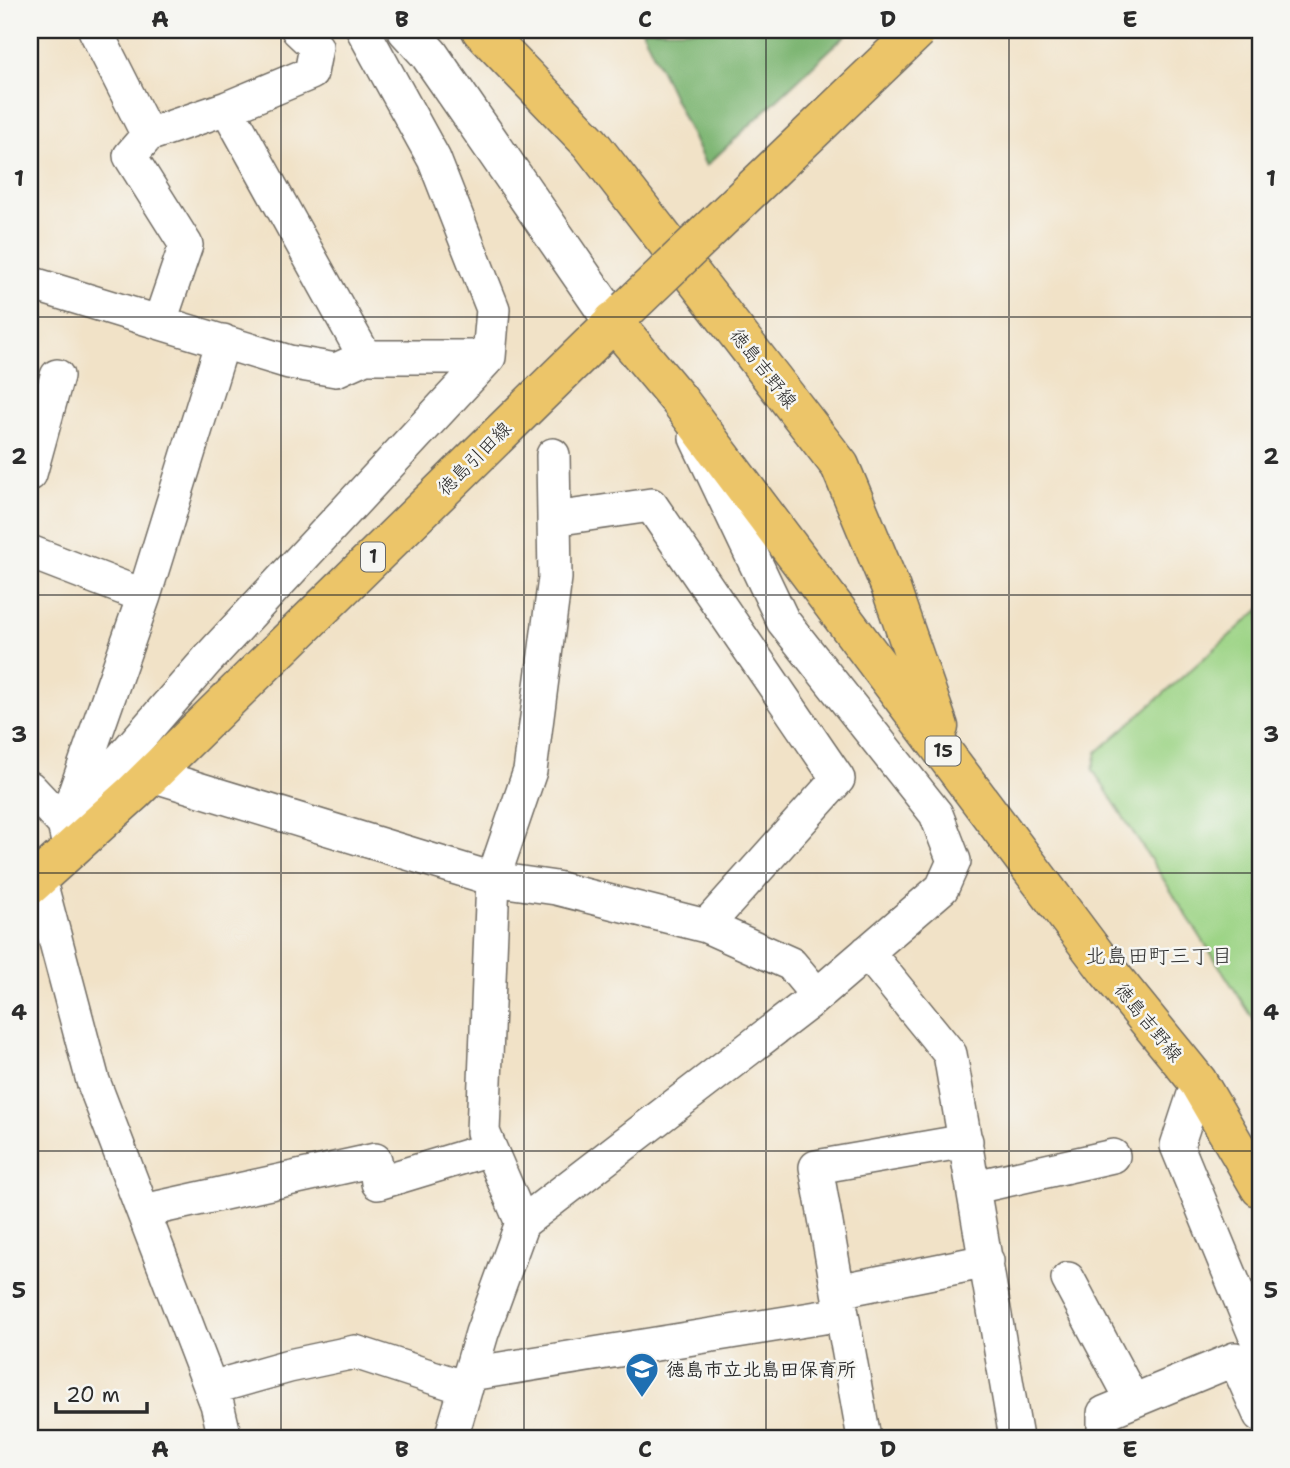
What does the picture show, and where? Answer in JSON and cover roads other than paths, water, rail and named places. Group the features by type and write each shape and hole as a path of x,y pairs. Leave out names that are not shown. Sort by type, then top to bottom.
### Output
{"main road":[{"name":"徳島吉野線","path":"481,30 590,143 840,466 890,586 951,763"},
{"name":"徳島引田線","path":"34,882 67,837 152,775 620,315 918,30"},
{"name":"徳島吉野線","path":"620,315 679,400 951,763 1107,970 1198,1082 1260,1188"}],"street":[{"path":"95,30 148,135"},
{"path":"160,321 186,245 130,156 148,135 228,108 311,73 316,47 298,30"},
{"path":"67,837 207,660 489,357 493,309 434,159 363,30"},
{"path":"407,30 429,54 620,315"},
{"path":"228,108 365,357"},
{"path":"30,283 289,362 336,370 365,357 489,357"},
{"path":"67,837 223,341"},
{"path":"30,474 57,376"},
{"path":"451,1438 522,1223 817,995 942,888 954,861 936,814 783,621 740,537 679,400"},
{"path":"522,1223 483,1132 493,879 530,771 555,578 553,455"},
{"path":"554,519 651,505 838,779 706,926"},
{"path":"31,557 144,596"},
{"path":"152,775 493,879 556,888 706,926 792,964 817,995"},
{"path":"30,788 67,837"},
{"path":"34,882 93,1081 211,1388 225,1438"},
{"path":"867,952 950,1054 975,1187 1016,1438"},
{"path":"1198,1082 1177,1146 1260,1347"},
{"path":"864,1438 816,1167 966,1141"},
{"path":"143,1211 375,1160 378,1183 490,1149"},
{"path":"975,1187 1113,1156"},
{"path":"211,1388 289,1366 355,1352 468,1381 840,1303 987,1261"},
{"path":"1068,1279 1133,1401"},
{"path":"1102,1437 1104,1413 1235,1359 1260,1415"}],"place":[{"name":"徳島市立北島田保育所","path":"642,1399"}],"district":[{"name":"北島田町三丁目","path":"1159,956"}]}
